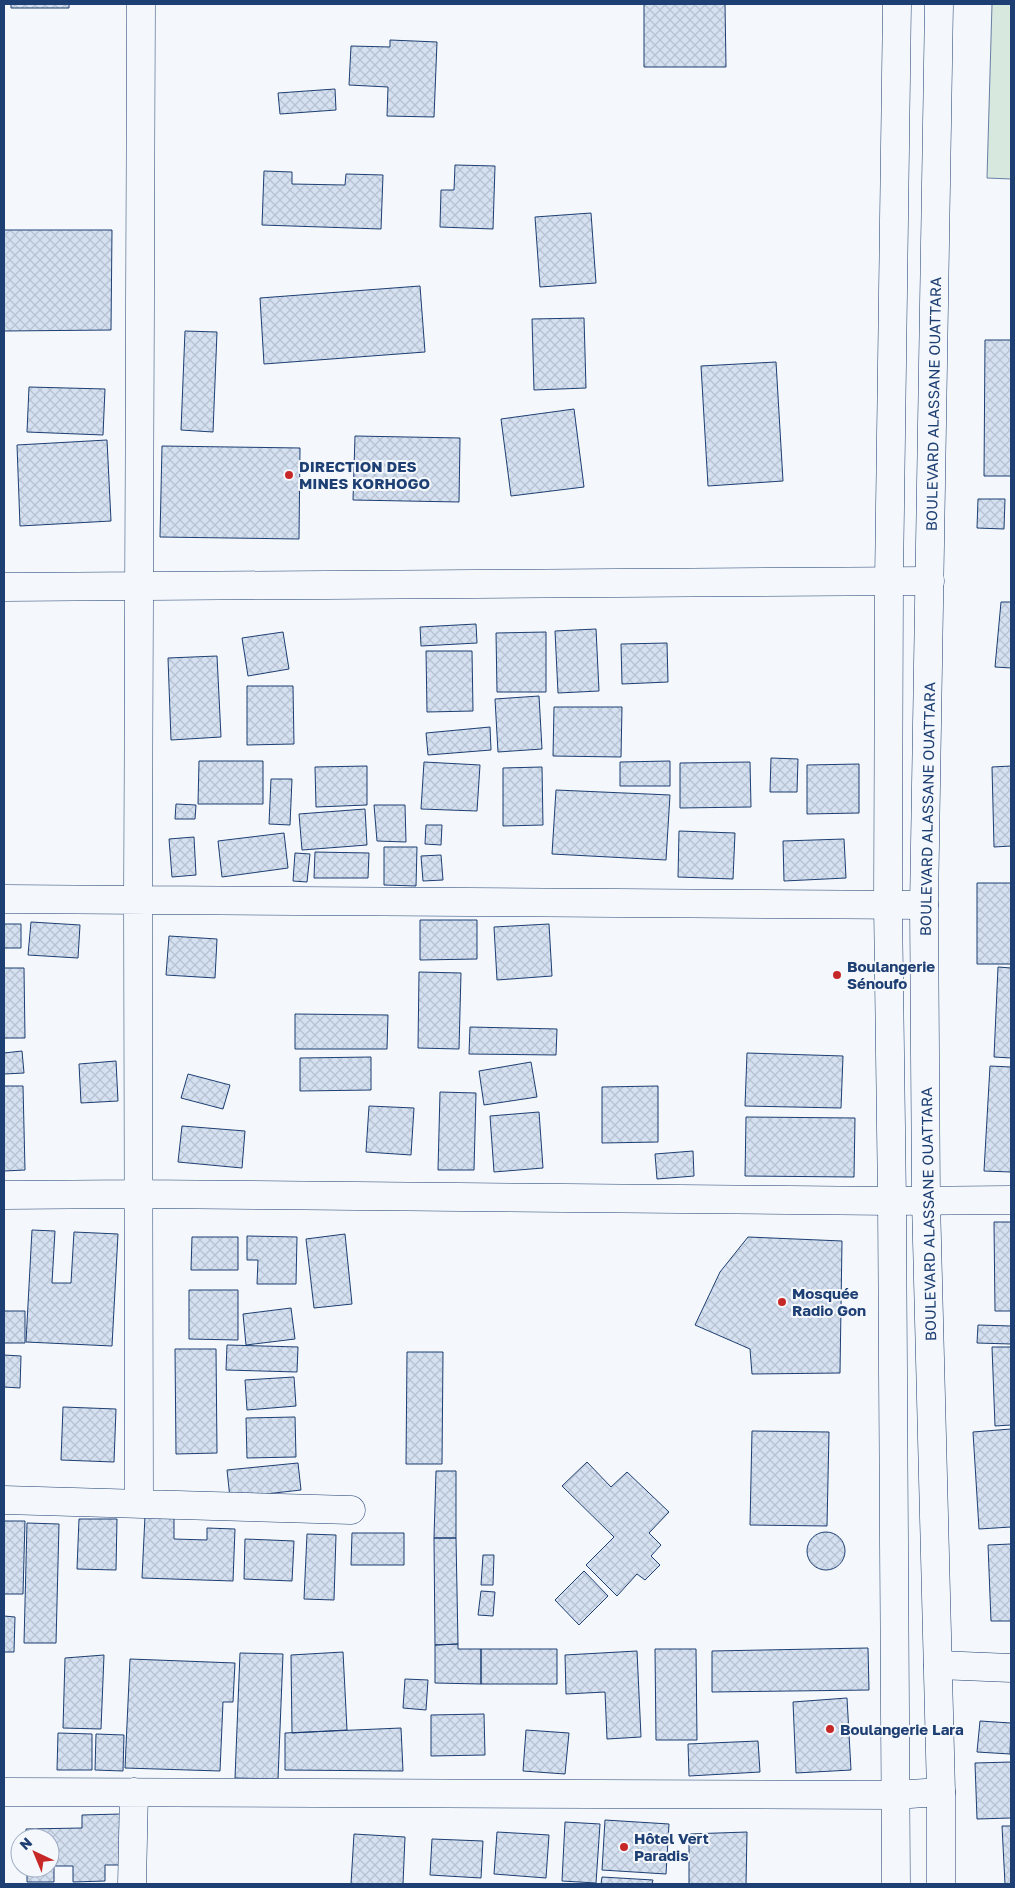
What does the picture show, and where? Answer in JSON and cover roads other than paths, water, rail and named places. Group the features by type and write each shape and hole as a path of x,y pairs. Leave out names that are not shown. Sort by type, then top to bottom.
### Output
{"street":[{"path":"139,1503 138,899 141,4"},
{"path":"896,1884 892,1201 888,905 889,580 897,4"},
{"name":"BOULEVARD ALASSANE OUATTARA","path":"939,4 924,905 926,1201 941,1792 941,1884"},
{"path":"4,587 930,580"},
{"path":"4,899 924,905"},
{"path":"4,1195 138,1194 892,1201 1011,1200"},
{"path":"4,1500 351,1510"},
{"path":"938,1664 1011,1668"},
{"path":"4,1792 894,1795 941,1792"},
{"path":"132,1884 134,1792"}],"place":[{"name":"DIRECTION DES MINES KORHOGO","path":"289,475"},
{"name":"Boulangerie Sénoufo","path":"837,975"},
{"name":"Mosquée Radio Gon","path":"782,1302"},
{"name":"Boulangerie Lara","path":"830,1729"},
{"name":"Hôtel Vert Paradis","path":"624,1847"}]}
